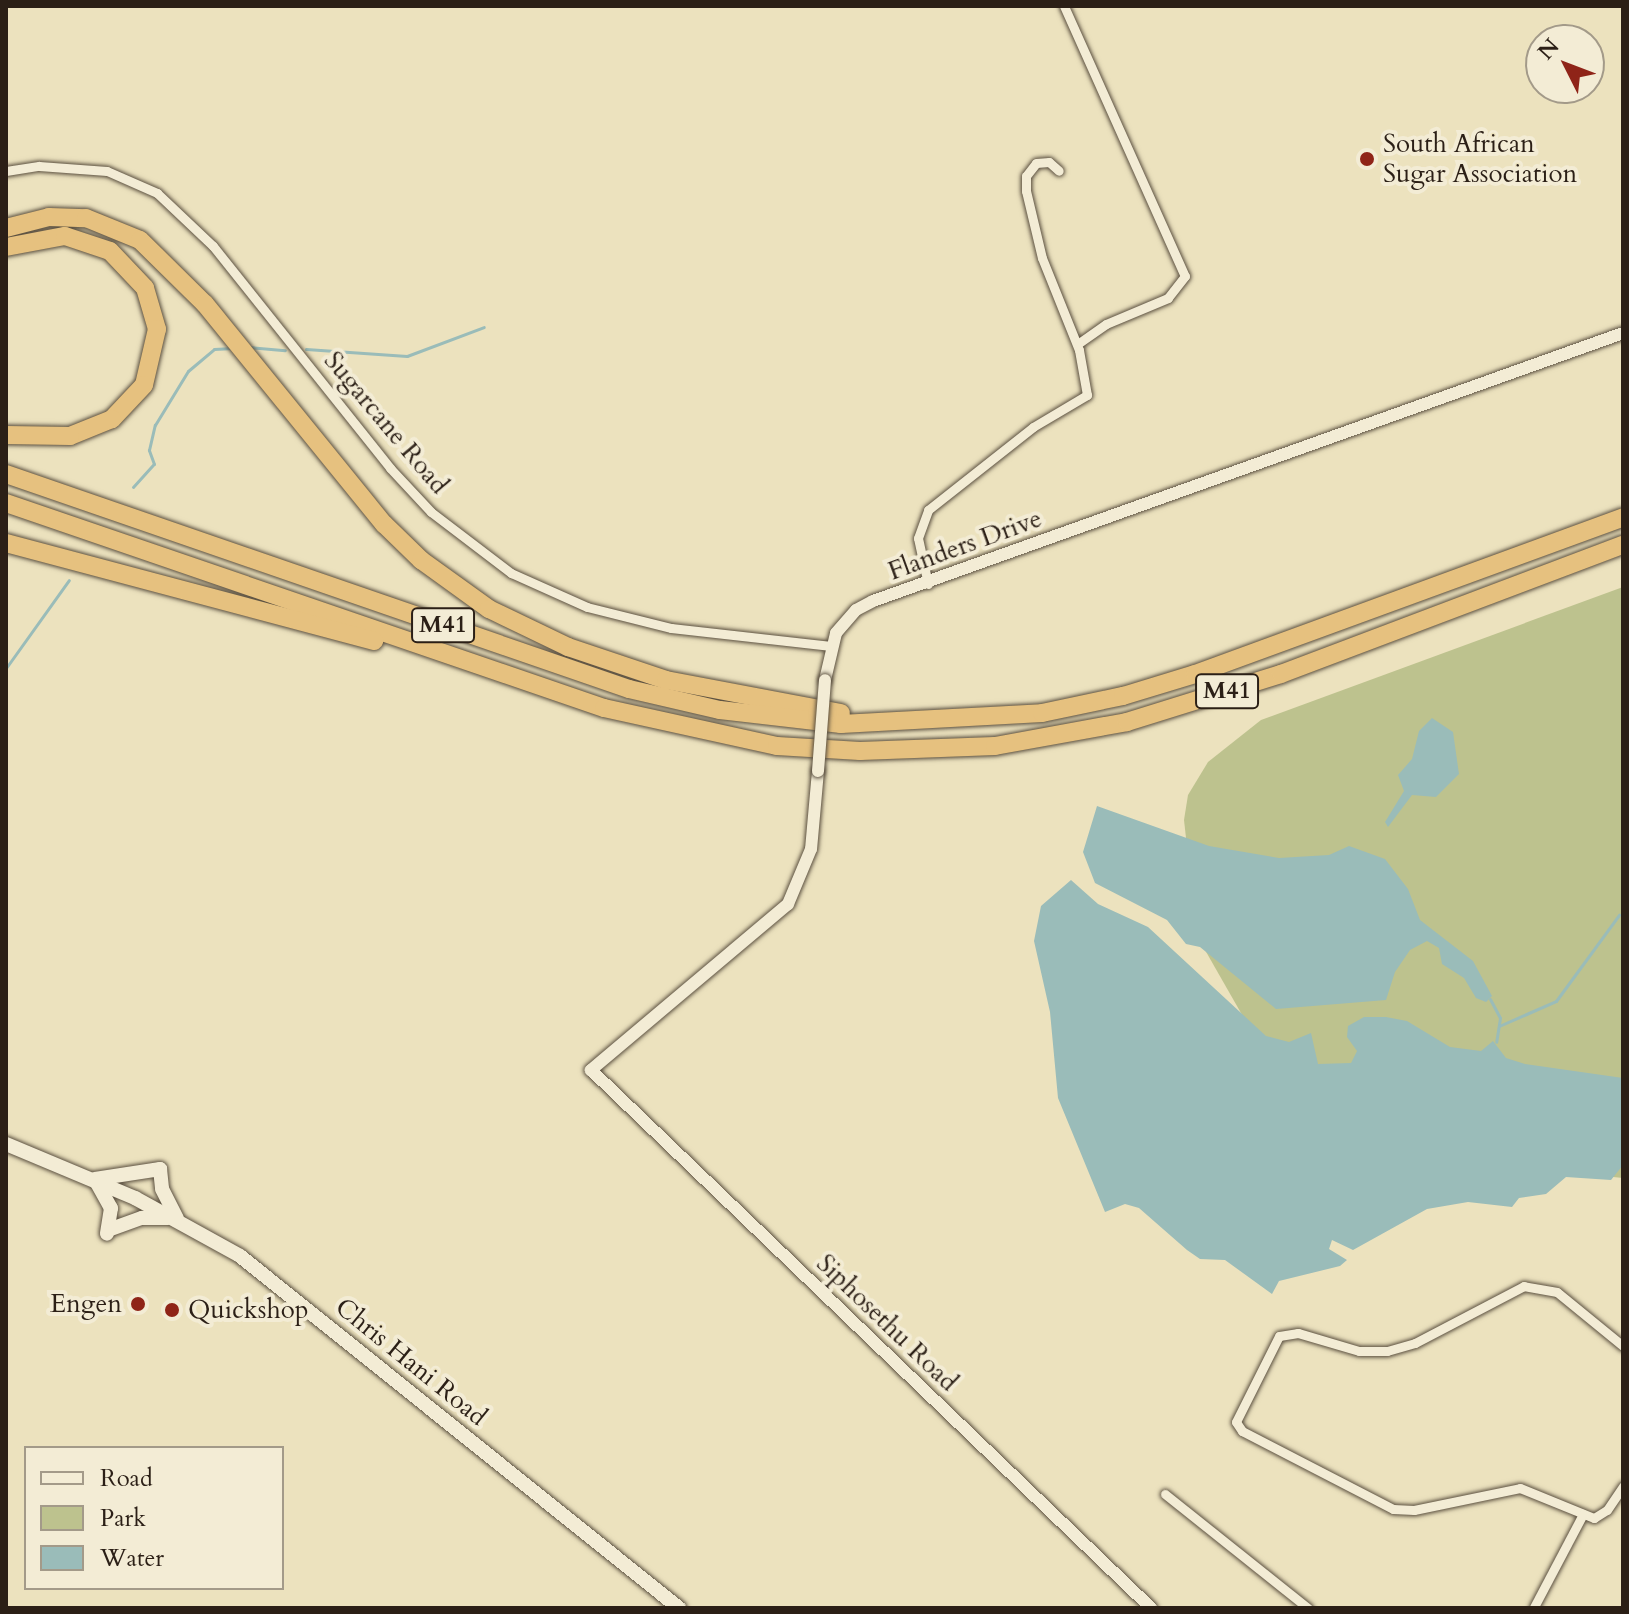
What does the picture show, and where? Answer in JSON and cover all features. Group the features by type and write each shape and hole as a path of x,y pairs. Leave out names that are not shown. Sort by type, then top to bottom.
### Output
{"highway":[{"path":"6,228 49,217 86,218 140,240 205,304 384,524 421,560 489,609 568,647 666,680 773,703 891,720"},
{"path":"6,247 65,236 110,251 145,288 157,338 144,385 112,419 70,436 6,435"},
{"name":"M41","path":"6,474 629,689 772,718 841,724 1042,713 1123,696 1623,516"},
{"name":"M41","path":"6,503 481,668 648,720 777,746 860,751 995,746 1087,731 1179,707 1623,547"},
{"path":"6,543 481,668"}],"main road":[{"name":"Chris Hani Road","path":"6,1144 177,1219 263,1272 679,1608"},
{"path":"160,1169 162,1189 177,1219 142,1218 109,1232 110,1201 90,1179 160,1169"}],"street":[{"path":"1064,6 1185,276 1168,298 1106,324 1077,344"},
{"path":"928,584 920,558 920,519 1033,427 1087,395 1077,344 1042,258 1026,191 1026,176 1036,163 1049,162 1059,171"},
{"name":"Sugarcane Road","path":"6,171 50,166 107,171 157,193 213,246 390,468 431,512 511,573 587,607 671,628 831,646"},
{"name":"Flanders Drive","path":"591,1070 788,904 811,849 825,680 831,646 856,610 1623,333"},
{"name":"Siphosethu Road","path":"591,1070 1151,1608"},
{"path":"1623,1346 1557,1292 1524,1286 1415,1343 1387,1351 1359,1351 1298,1333 1279,1336 1237,1415 1242,1431 1382,1507 1414,1510 1520,1488 1583,1514 1601,1515 1623,1486"},
{"path":"1165,1494 1308,1608"},
{"path":"1534,1607 1583,1514"}],"green space":[{"path":"1623,587 1623,1178 1503,1166 1269,1062 1197,936 1184,820 1188,795 1208,762 1261,720"}],"water":[{"path":"1432,718 1453,732 1459,774 1436,797 1412,795 1388,827 1385,822 1404,791 1398,775 1412,759 1419,731"},
{"path":"1097,806 1209,846 1279,858 1329,855 1349,846 1385,859 1408,889 1420,920 1473,961 1492,996 1486,1002 1476,998 1464,978 1442,964 1439,948 1427,941 1410,950 1395,972 1386,1000 1276,1009 1200,947 1186,944 1167,920 1095,883 1083,852"},
{"path":"1071,880 1098,904 1148,927 1266,1036 1289,1042 1311,1033 1318,1064 1351,1063 1357,1051 1347,1037 1348,1026 1364,1017 1386,1017 1407,1021 1450,1047 1481,1051 1493,1041 1506,1058 1525,1064 1623,1078 1623,1165 1611,1180 1566,1177 1546,1194 1519,1198 1512,1207 1468,1202 1427,1209 1353,1250 1332,1240 1329,1249 1347,1260 1340,1266 1279,1281 1272,1294 1225,1260 1200,1259 1139,1208 1125,1204 1105,1212 1058,1098 1050,1012 1034,941 1041,906"}],"waterway":[{"path":"306,349 407,356 484,327"},
{"path":"249,347 285,350"},
{"path":"133,487 154,464 149,450 155,425 188,371 214,349 233,348"},
{"path":"6,668 69,580"},
{"path":"1499,1026 1556,1001 1619,915"},
{"path":"1490,999 1500,1018 1496,1042"}],"place":[{"name":"South African Sugar Association","path":"1367,159"},
{"name":"Engen","path":"138,1304"},
{"name":"Quickshop","path":"172,1310"}]}
